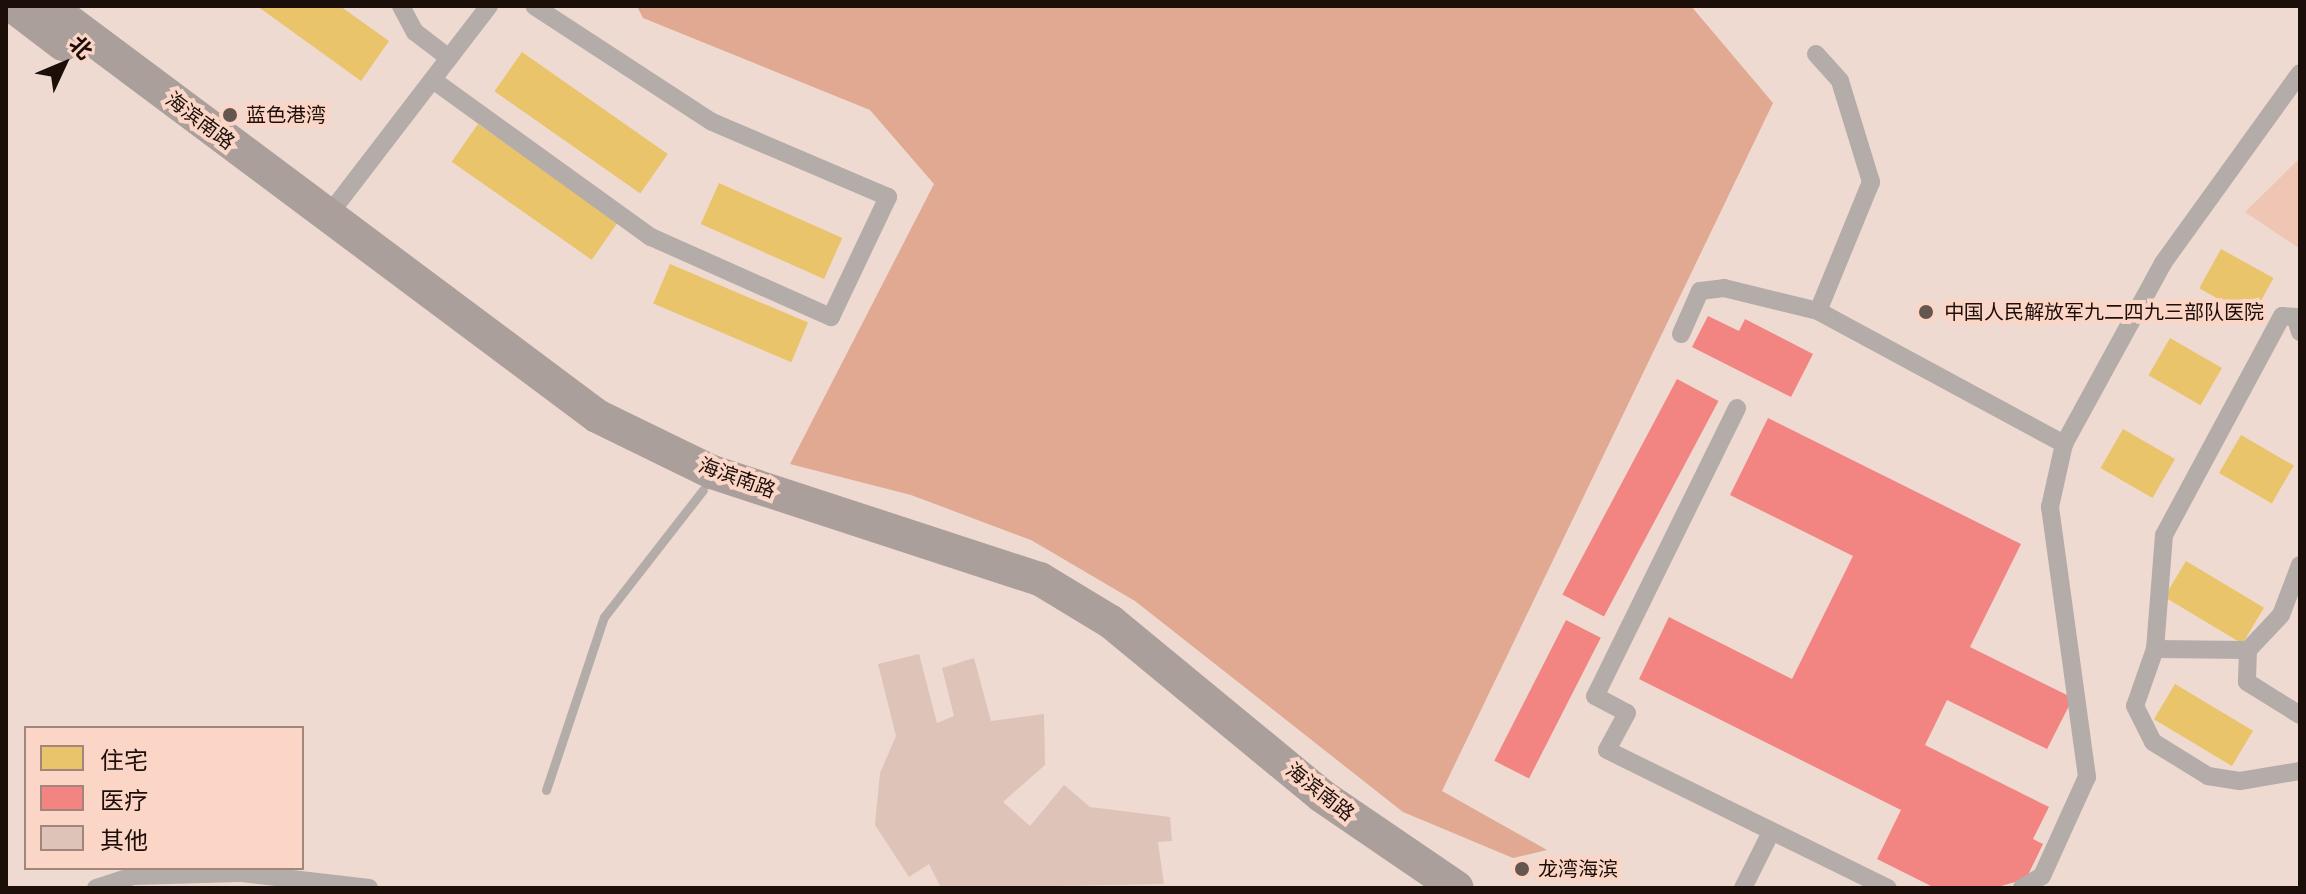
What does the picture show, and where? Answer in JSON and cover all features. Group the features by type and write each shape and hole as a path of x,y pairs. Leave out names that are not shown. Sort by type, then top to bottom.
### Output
{"highway":[{"name":"海滨南路","path":"13,6 499,373 592,434 703,490 946,567 1099,638 1411,888"},
{"name":"海滨南路","path":"48,6 597,416 712,472 1040,579 1111,622 1322,796 1457,888"}],"street":[{"path":"401,6 415,32 449,58"},
{"path":"327,217 489,6"},
{"path":"433,80 651,237 831,317 888,197 712,122 534,6"},
{"path":"1816,54 1840,81 1871,182 1818,311"},
{"path":"2022,888 2042,876 2087,777 2050,507 2064,444 2163,263 2300,73"},
{"path":"1681,334 1700,291 1712,289 1818,311 2064,444"},
{"path":"2300,332 2295,317 2282,316 2164,535 2155,649 2135,706 2153,742 2208,776 2240,781 2300,771"},
{"path":"1737,408 1595,696 1627,713 1607,750 1888,888"},
{"path":"2300,565 2281,615 2248,650 2247,682 2300,715"},
{"path":"2155,649 2248,650"},
{"path":"1743,888 1771,832"},
{"path":"96,888 133,876 241,873 369,888"}],"lane":[{"path":"546,790 604,617 703,490"}],"shaded area":[{"path":"637,6 1691,6 1773,103 1442,791 1547,850 1513,858 1403,812 1135,601 1031,540 911,495 790,464 934,184 870,110 643,18"},
{"path":"2300,158 2300,249 2245,212"}],"building: 住宅":[{"path":"257,6 340,6 389,41 361,81"},
{"path":"522,52 668,154 640,193 494,91"},
{"path":"478,124 618,222 592,260 452,162"},
{"path":"719,183 842,238 824,279 701,224"},
{"path":"2221,249 2273,278 2252,317 2199,288"},
{"path":"670,264 808,323 791,362 653,304"},
{"path":"2170,338 2222,368 2200,405 2148,375"},
{"path":"2123,429 2175,459 2152,498 2100,468"},
{"path":"2241,435 2294,466 2272,504 2219,473"},
{"path":"2186,561 2264,608 2242,644 2164,597"},
{"path":"2175,684 2253,731 2232,766 2154,719"}],"building: 医疗":[{"path":"1708,316 1739,331 1745,319 1813,354 1791,397 1692,347"},
{"path":"1677,379 1718,401 1604,617 1562,594"},
{"path":"1768,418 2021,544 1970,647 2073,698 2047,749 1947,700 1925,745 2049,807 2033,839 2043,844 2026,879 1994,888 1935,888 1877,859 1901,810 1639,679 1669,617 1792,679 1853,556 1730,495"},
{"path":"1566,620 1601,638 1529,778 1494,761"}],"building: 其他":[{"path":"919,654 937,723 954,716 942,668 974,658 991,721 1044,714 1045,765 1003,802 1030,826 1064,785 1090,807 1170,817 1172,841 1158,842 1164,884 941,888 929,864 909,877 875,825 880,773 896,736 878,664"}],"place":[{"name":"蓝色港湾","path":"230,115"},
{"name":"中国人民解放军九二四九三部队医院","path":"1926,312"},
{"name":"龙湾海滨","path":"1522,869"}]}
